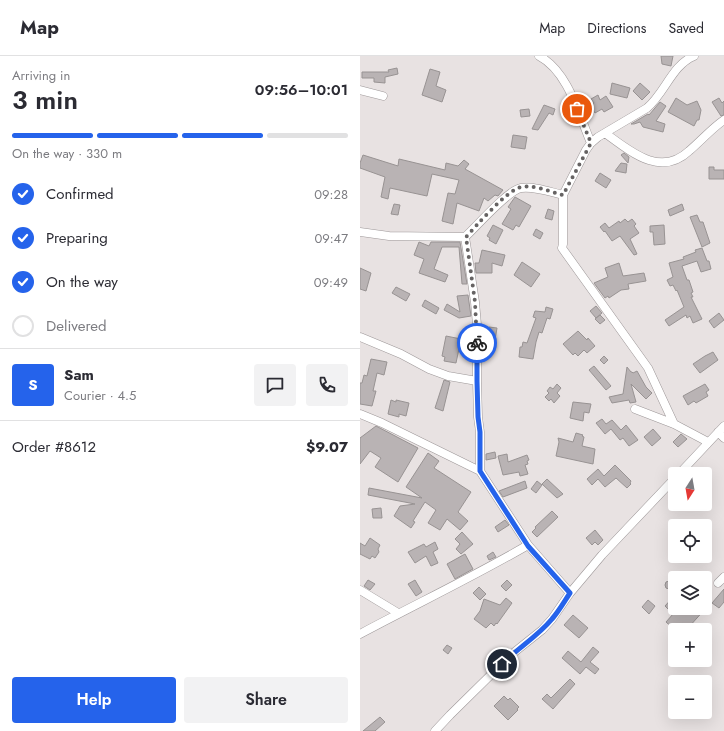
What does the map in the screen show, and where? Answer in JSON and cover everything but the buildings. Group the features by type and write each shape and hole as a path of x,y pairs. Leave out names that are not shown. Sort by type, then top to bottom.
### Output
{"street":[{"path":"539,56 561,76 575,102 591,143"},
{"path":"674,424 648,368 562,248 563,195 591,143 605,132 647,108 654,102 680,67 694,56"},
{"path":"360,90 383,96"},
{"path":"605,132 630,151 655,162 664,163 673,162 682,157 714,127 724,120"},
{"path":"360,232 389,236 466,237 495,207 518,188 533,188 563,195"},
{"path":"466,237 477,325 480,471"},
{"path":"360,337 371,340 429,369 448,376 477,381"},
{"path":"635,409 674,424 708,442"},
{"path":"360,414 389,426 480,471 528,546 570,593"},
{"path":"685,467 708,442 721,435 724,426"},
{"path":"435,731 512,654 542,630 552,619 570,593 602,555 668,485"},
{"path":"360,634 398,613 474,576 528,546"},
{"path":"360,590 398,613"}],"way so far":[{"path":"477,343 475,302 466,237 495,207 512,191 518,188 533,188 563,195 591,143 577,109"}],"route":[{"path":"477,343 480,471 484,475 528,546 570,593 552,619 542,630 502,664"}]}
